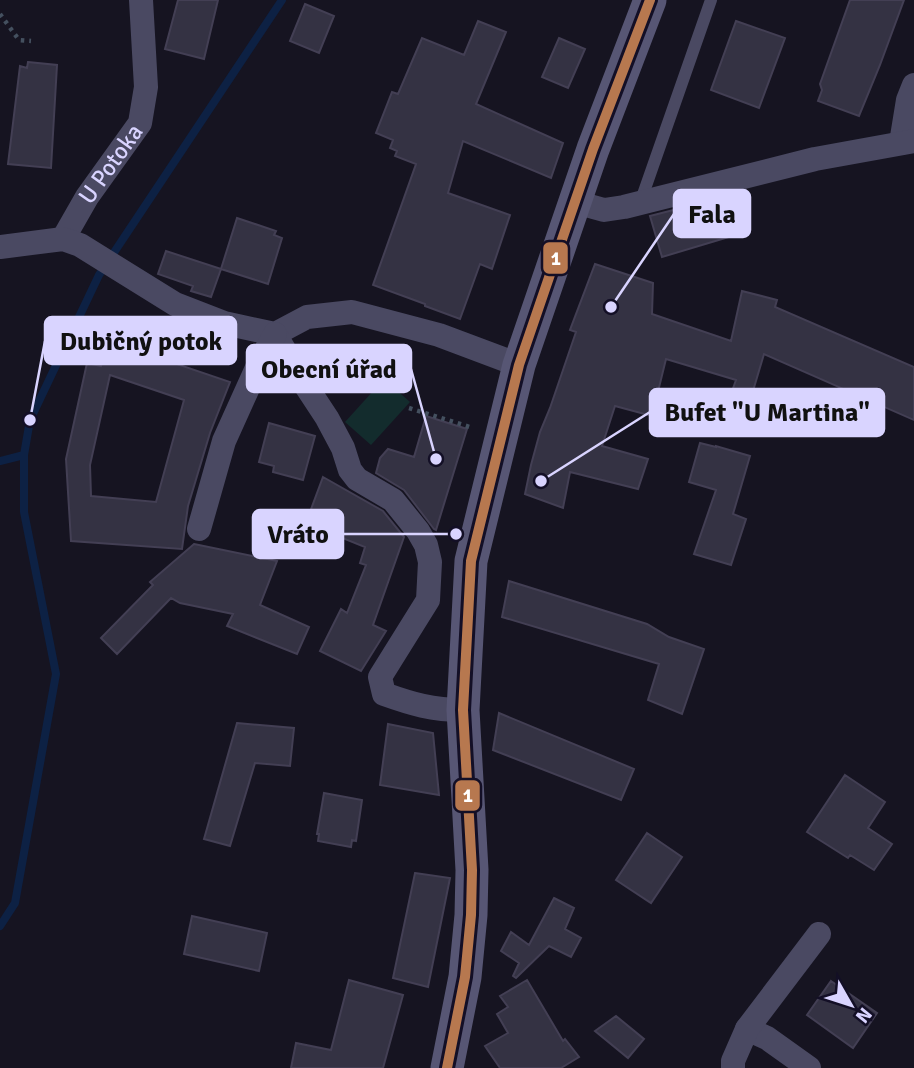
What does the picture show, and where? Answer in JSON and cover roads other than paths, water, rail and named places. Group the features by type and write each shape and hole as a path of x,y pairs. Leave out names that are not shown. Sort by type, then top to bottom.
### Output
{"main road":[{"path":"447,1068 465,977 471,915 472,859 463,710 471,561 519,365 593,149 650,0"}],"street":[{"name":"U Potoka","path":"63,239 87,197 140,123 146,87 141,0"},
{"path":"575,202 604,210 640,204 815,159 908,142 908,100 914,85"},
{"path":"0,247 63,239 80,245 174,304 224,323 275,334 327,418 343,448 350,470 357,479 393,500 426,544 430,562 428,600 380,677 384,694 420,707 463,710"},
{"path":"199,529 225,441 261,359 275,334 307,317 352,312 439,335 519,365"},
{"path":"733,1068 733,1061 747,1029 819,934"},
{"path":"747,1029 767,1038 810,1068"}],"lane":[{"path":"640,204 711,0"}],"waterway":[{"path":"0,926 15,903 56,674 24,512 24,455 30,420 99,275 282,0"},
{"path":"0,461 24,455"}],"place":[{"name":"Fala","path":"611,307"},
{"name":"Dubičný potok","path":"30,420"},
{"name":"Obecní úřad","path":"436,459"},
{"name":"Bufet \"U Martina\"","path":"541,481"},
{"name":"Vráto","path":"456,534"}]}
